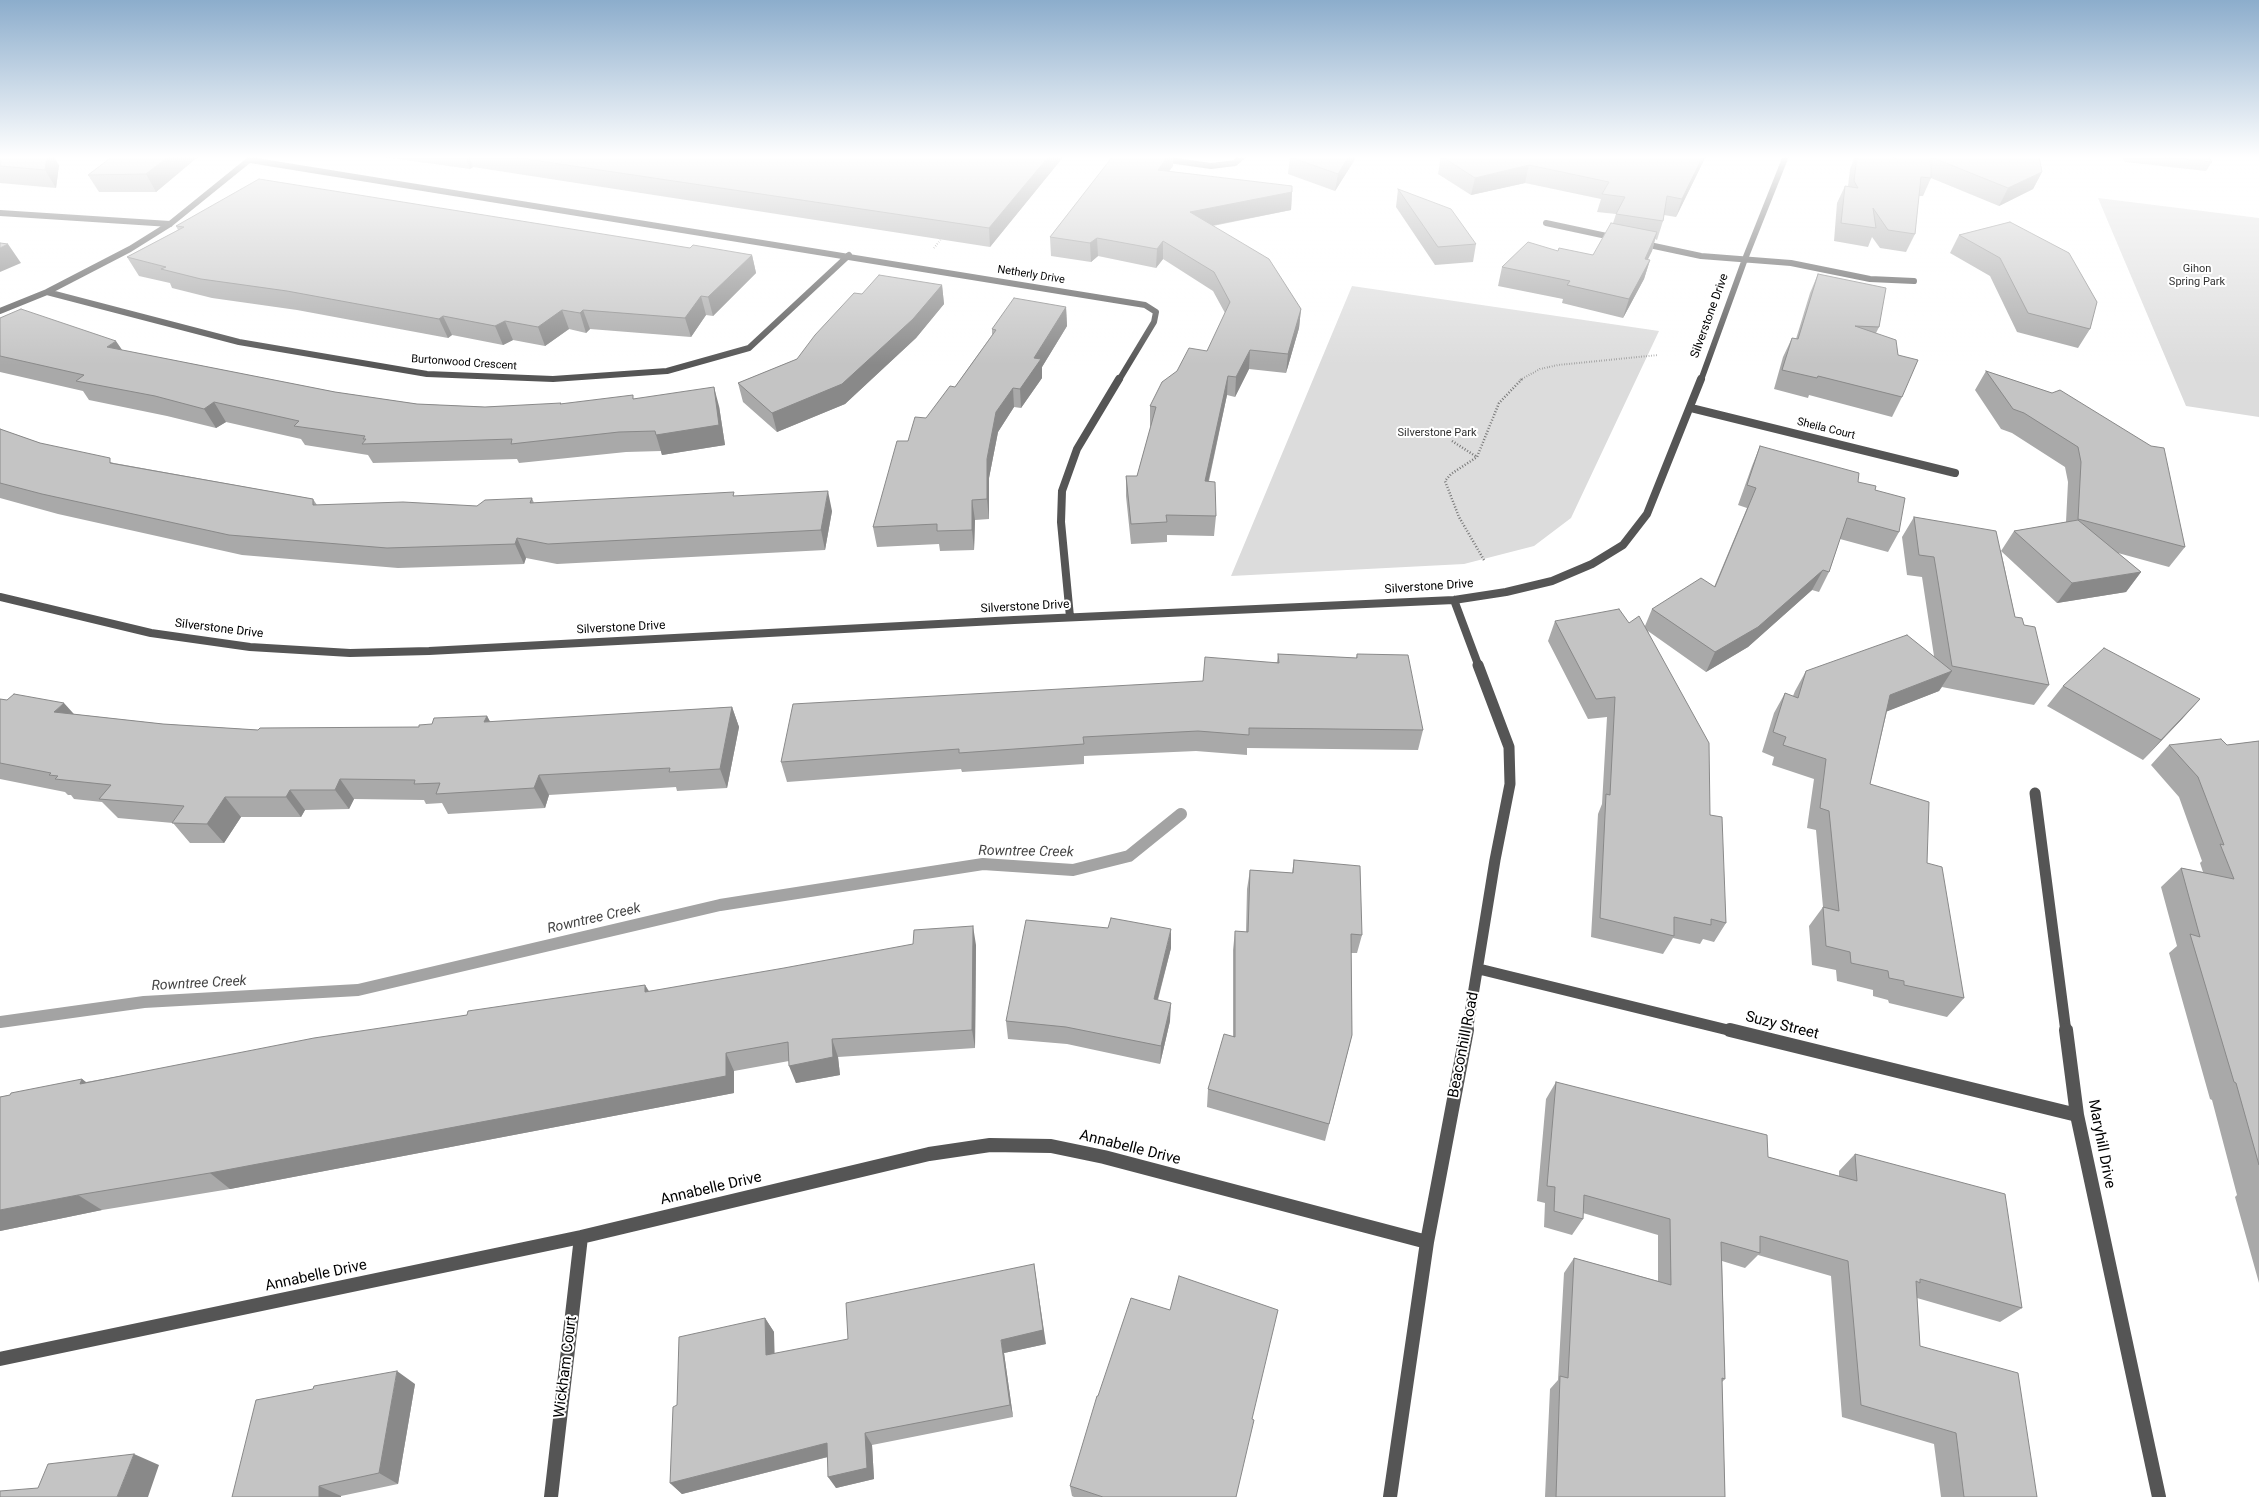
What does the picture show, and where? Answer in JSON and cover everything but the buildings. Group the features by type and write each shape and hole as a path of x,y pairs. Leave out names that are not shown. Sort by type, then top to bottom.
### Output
{"street":[{"path":"0,311 47,292 130,249 167,226"},
{"name":"Netherly Drive","path":"670,226 1127,300 1145,305 1156,312 1154,322 1077,449 1062,491 1061,522 1070,617"},
{"path":"1559,226 1623,240"},
{"name":"Silverstone Drive","path":"0,597 151,633 250,647 350,653 429,651 1070,617 1454,600 1552,581 1592,564 1623,545 1647,514 1691,408 1758,226"},
{"path":"1633,242 1701,256 1791,263 1870,279 1914,281"},
{"name":"Burtonwood Crescent","path":"47,292 239,342 427,374 553,379 667,371 748,348 849,255"},
{"name":"Sheila Court","path":"1691,408 1955,473"},
{"name":"Beaconhill Road","path":"1390,1497 1427,1242 1479,969 1495,860 1510,784 1509,747 1454,600"},
{"name":"Maryhill Drive","path":"2035,793 2077,1115 2159,1497"},
{"name":"Suzy Street","path":"1479,969 2077,1115"},
{"name":"Annabelle Drive","path":"0,1359 581,1237 929,1154 990,1145 1051,1146 1104,1157 1427,1242"},
{"name":"Wickham Court","path":"551,1497 581,1237"}],"path":[{"path":"918,266 943,237"},
{"path":"1484,560 1459,517 1444,480 1477,457 1499,404 1512,387 1526,376 1558,365 1658,355"},
{"path":"1452,442 1477,457"}],"green space":[{"name":"Gihon Spring Park","path":"2110,226 2259,226 2259,417 2186,406"},
{"name":"Silverstone Park","path":"1352,286 1659,331 1571,518 1534,546 1464,564 1231,576"}],"waterway":[{"name":"Rowntree Creek","path":"0,1022 144,1002 358,990 720,905 983,864 1073,870 1129,856 1181,814"}]}
